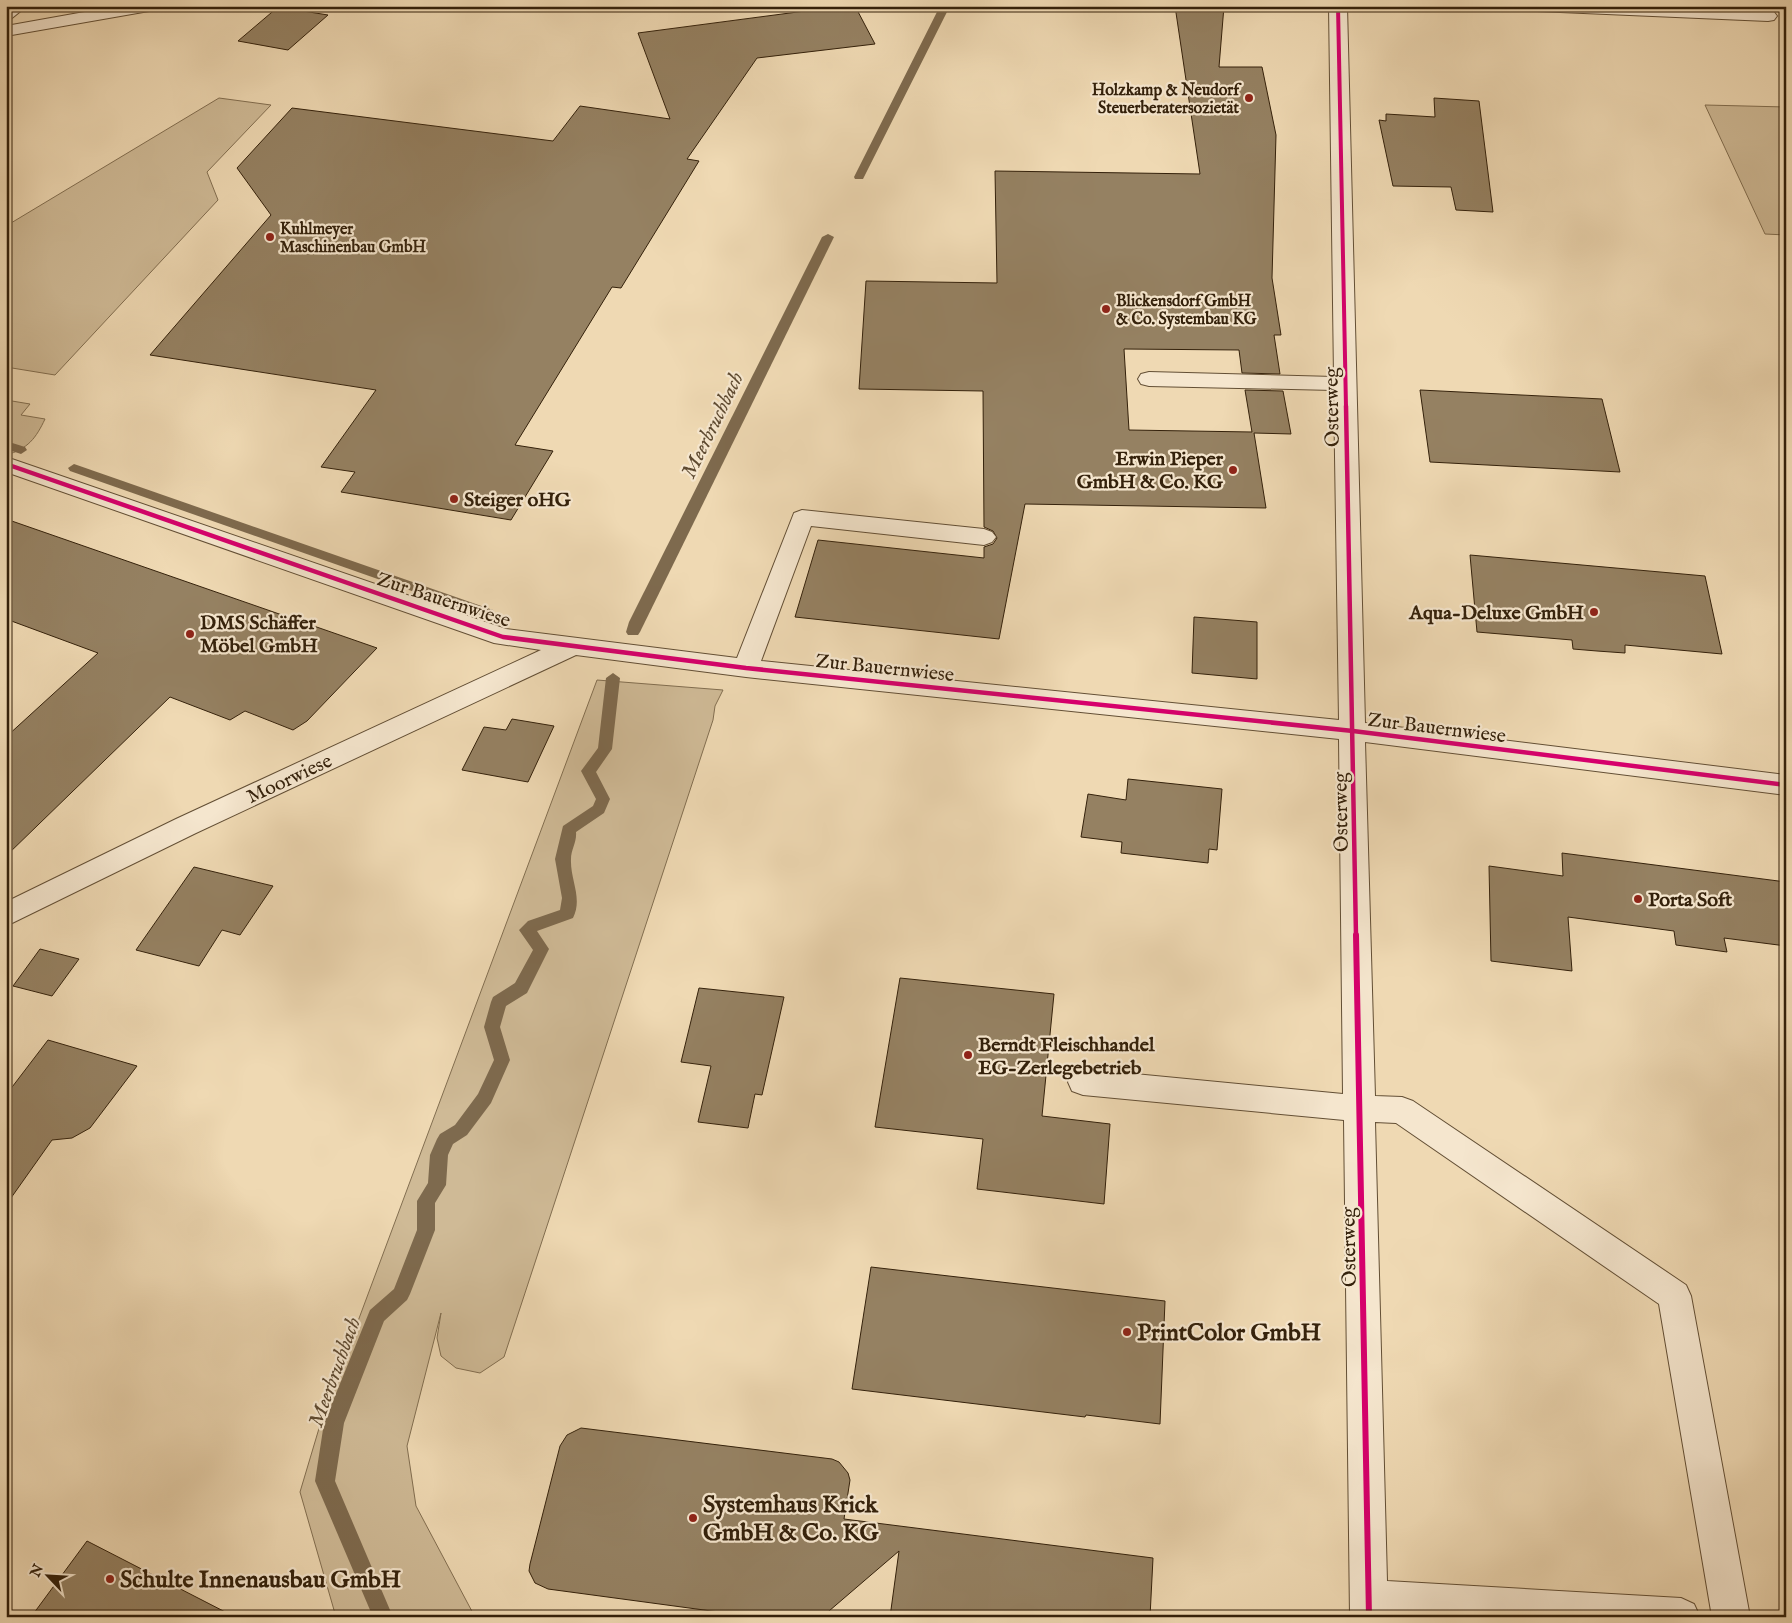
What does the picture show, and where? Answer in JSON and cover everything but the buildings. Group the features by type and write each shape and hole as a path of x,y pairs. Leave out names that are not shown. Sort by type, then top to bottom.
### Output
{"street":[{"path":"6,14 19,6"},
{"path":"6,31 149,6"},
{"name":"Osterweg","path":"1338,6 1361,1109 1369,1608"},
{"path":"1537,6 1768,16"},
{"path":"1149,379 1346,384"},
{"name":"Zur Bauernwiese","path":"6,464 503,637 746,668 1353,732 1786,785"},
{"path":"746,668 802,518 984,537"},
{"name":"Moorwiese","path":"6,915 186,826 573,646"},
{"path":"1082,1082 1361,1109 1402,1110 1674,1296 1731,1617"},
{"path":"1369,1608 1681,1617"}],"shaded area":[{"path":"219,98 271,105 207,172 218,200 55,375 12,368 6,372 6,226"},
{"path":"1705,105 1786,107 1786,235 1765,234"},
{"path":"6,400 30,404 21,415 45,419 38,432 26,446 6,455"},
{"path":"597,680 723,690 715,706 713,720 504,1357 480,1373 456,1368 441,1356 437,1338 441,1313 407,1446 416,1506 475,1617 336,1617 300,1492 323,1415"}],"waterway":[{"name":"Meerbruchbach","path":"859,177 945,6"},
{"name":"Meerbruchbach","path":"633,632 636,622 828,237"},
{"path":"6,445 21,450"},
{"path":"74,468 488,613"},
{"name":"Meerbruchbach","path":"383,1617 325,1481 334,1423 377,1316 401,1294 426,1230 426,1201 437,1185 439,1155 446,1139 461,1130 485,1098 502,1060 492,1027 499,1002 521,988 541,949 527,930 534,925 567,914 570,898 563,859 569,839 568,830 599,809 603,799 588,771 605,749 613,678"}],"cycle path":[{"path":"1338,6 1369,1617"},
{"path":"6,464 503,637 746,668 1353,731 1786,785"}],"place":[{"name":"Holzkamp & Neudorf Steuerberatersozietät","path":"1249,98"},
{"name":"Kuhlmeyer Maschinenbau GmbH","path":"270,237"},
{"name":"Blickensdorf GmbH & Co. Systembau KG","path":"1106,309"},
{"name":"Erwin Pieper GmbH & Co. KG","path":"1233,470"},
{"name":"Steiger oHG","path":"454,499"},
{"name":"Aqua-Deluxe GmbH","path":"1594,612"},
{"name":"DMS Schäffer Möbel GmbH","path":"190,634"},
{"name":"Porta Soft","path":"1638,899"},
{"name":"Berndt Fleischhandel EG-Zerlegebetrieb","path":"968,1055"},
{"name":"PrintColor GmbH","path":"1127,1332"},
{"name":"Systemhaus Krick GmbH & Co. KG","path":"693,1518"},
{"name":"Schulte Innenausbau GmbH","path":"110,1579"}]}
